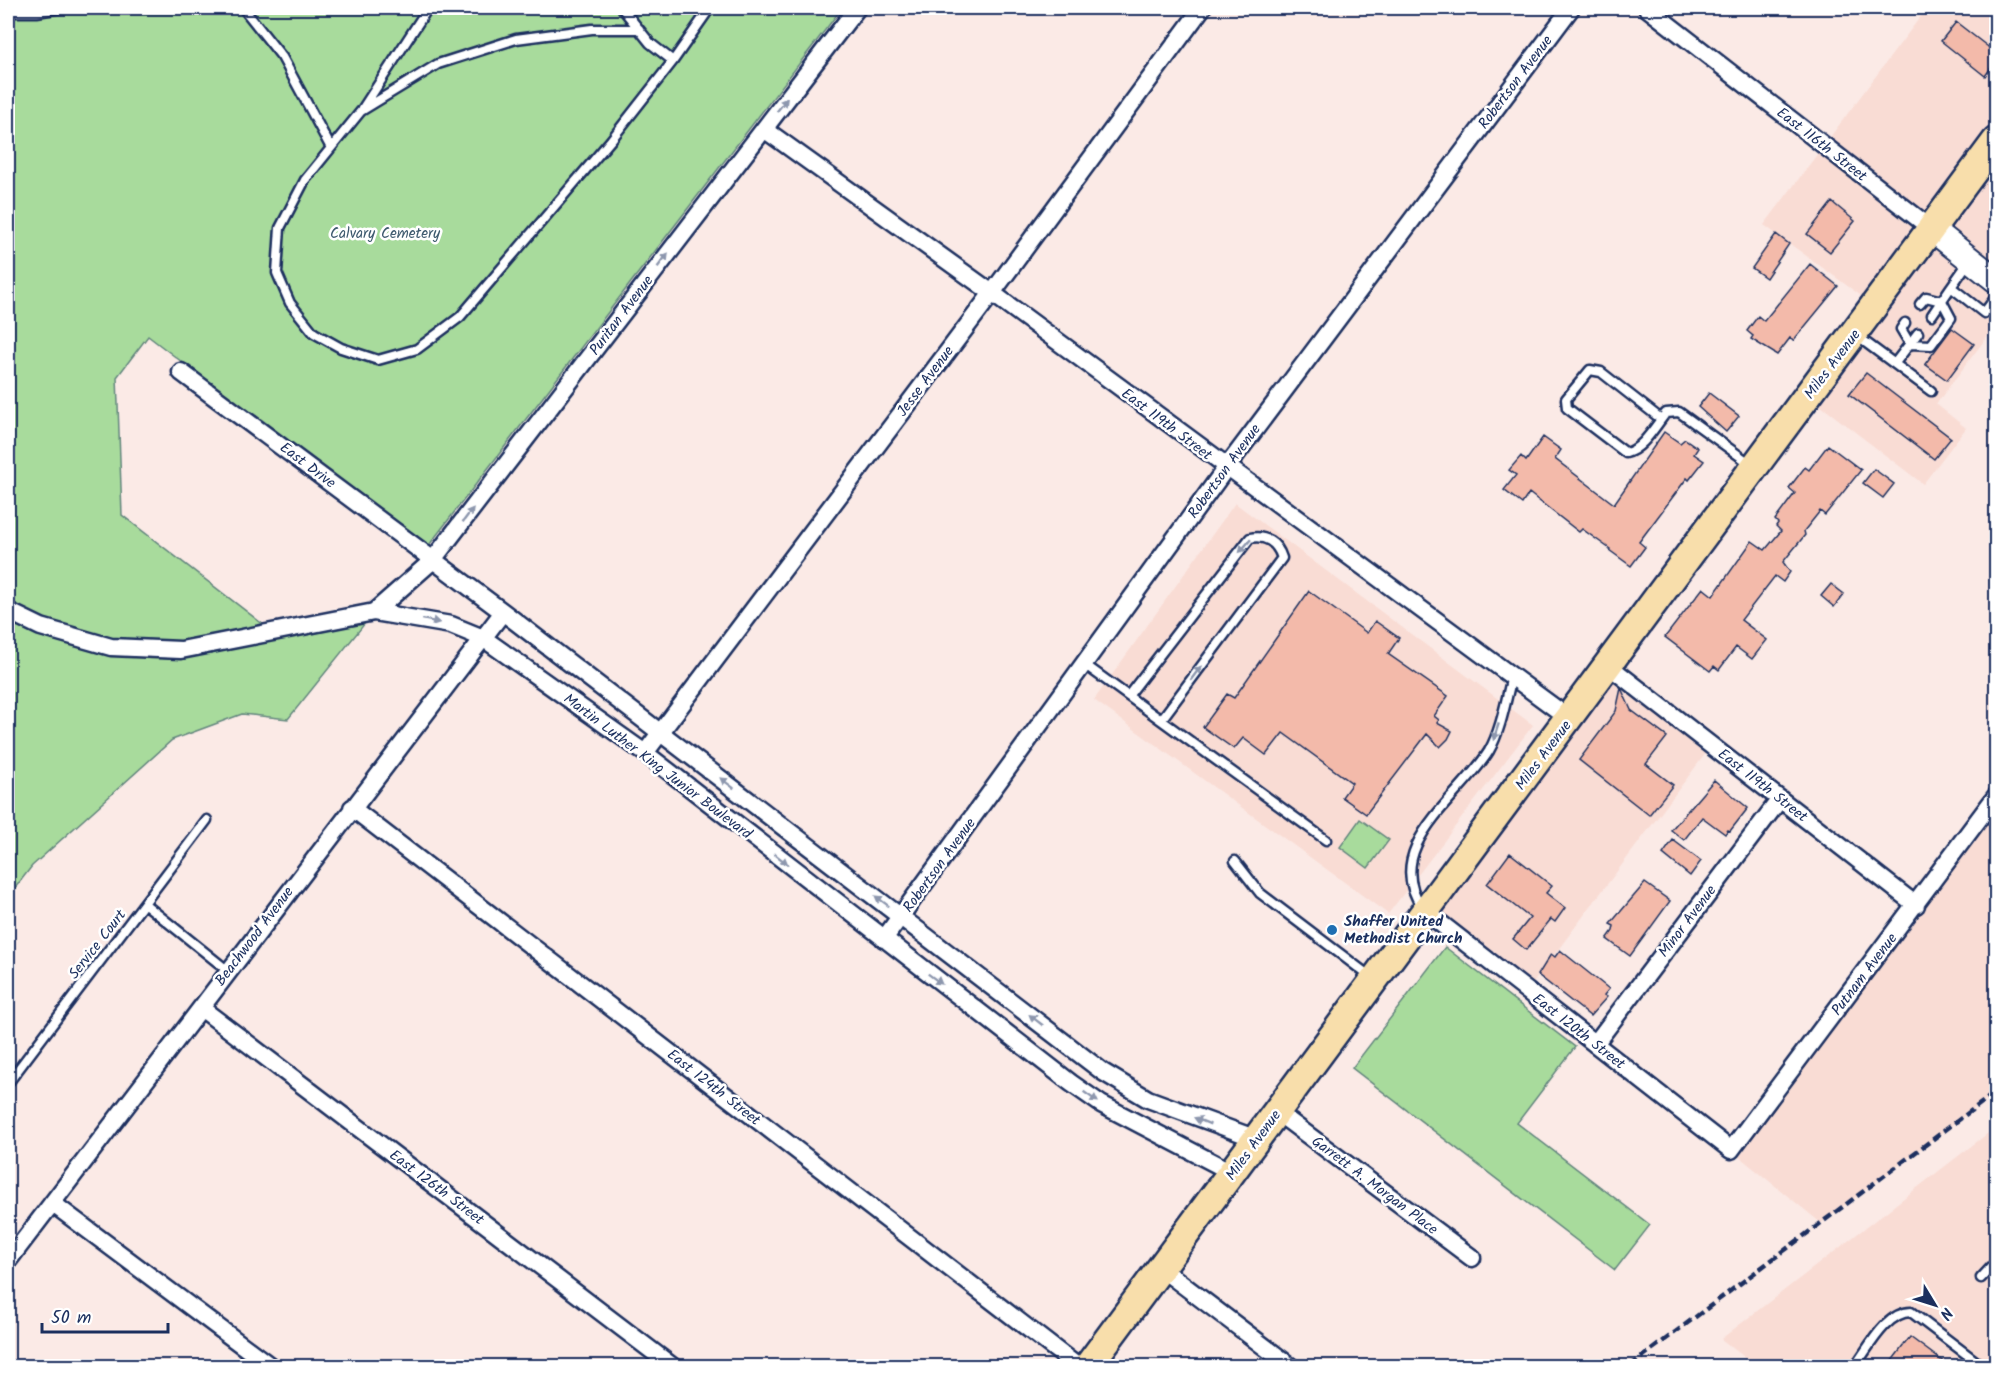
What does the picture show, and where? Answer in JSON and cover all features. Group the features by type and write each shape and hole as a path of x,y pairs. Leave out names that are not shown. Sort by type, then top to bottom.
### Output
{"main road":[{"name":"Miles Avenue","path":"1088,1366 1933,230 1996,141"},
{"name":"East 116th Street","path":"1933,230 1996,280"}],"street":[{"name":"Puritan Avenue","path":"374,612 432,561 857,8"},
{"name":"Jesse Avenue","path":"645,753 992,293 1202,8"},
{"name":"Robertson Avenue","path":"884,939 1226,468 1571,8"},
{"name":"East 116th Street","path":"1647,8 1933,230"},
{"name":"East 119th Street","path":"764,129 992,293 1226,468 1570,719"},
{"name":"East Drive","path":"181,372 264,432 432,561"},
{"name":"Martin Luther King Junior Boulevard","path":"432,561 503,612 1103,1072 1148,1099 1257,1140"},
{"name":"Martin Luther King Junior Boulevard","path":"8,610 40,627 111,647 181,650 374,612 451,625 483,638 645,753 1101,1104 1233,1173"},
{"name":"Beachwood Avenue","path":"8,1261 503,612"},
{"name":"East 119th Street","path":"1609,666 1916,905"},
{"name":"Putnam Avenue","path":"1731,1150 1996,796"},
{"name":"Minor Avenue","path":"1595,1044 1780,799"},
{"name":"East 124th Street","path":"352,808 1077,1366"},
{"name":"East 120th Street","path":"1426,912 1731,1150"},
{"name":"East 126th Street","path":"201,1008 672,1366"},
{"name":"Garrett A. Morgan Place","path":"1277,1112 1472,1258"},
{"path":"52,1203 270,1366"},
{"path":"1162,1269 1290,1366"}],"lane":[{"path":"8,12 61,8"},
{"path":"243,8 282,57 331,148"},
{"path":"428,8 361,111 305,180 280,228 277,273 290,303 314,333 341,348 378,360 417,349 460,317 611,140 673,61 710,8"},
{"path":"622,8 650,43 673,61"},
{"path":"361,111 438,64 516,39 592,29 639,29"},
{"path":"1932,315 1971,260"},
{"path":"1951,287 1984,313 1996,297"},
{"path":"1910,344 1931,345 1952,318 1942,301 1926,297 1920,304"},
{"path":"1905,323 1901,329 1910,344"},
{"path":"1895,363 1918,333"},
{"path":"1854,334 1931,391"},
{"path":"1660,419 1601,372 1590,370 1566,399 1567,408 1626,453 1635,451 1666,413 1679,412 1754,468"},
{"path":"1128,696 1250,538 1260,536 1271,541 1281,558 1161,720"},
{"path":"1084,664 1326,840"},
{"path":"1426,912 1411,887 1410,872 1419,839 1436,814 1476,771 1491,748 1512,676"},
{"name":"Service Court","path":"8,1083 207,820"},
{"path":"1235,861 1260,893 1375,981"},
{"path":"145,904 228,970"},
{"path":"1981,1278 1996,1262"},
{"path":"1855,1366 1890,1321 1904,1312 1911,1312 1982,1366"}],"shaded area":[{"path":"1927,8 1996,8 1996,325 1936,404 1966,428 1923,484 1808,396 1875,306 1764,225"},
{"path":"1235,503 1533,725 1388,914 1094,700"},
{"path":"1609,666 1712,745 1527,991 1426,912"},
{"path":"1996,796 1996,1092 1821,1223 1731,1150"},
{"path":"1996,1127 1996,1366 1756,1366 1721,1339"}],"green space":[{"name":"Calvary Cemetery","path":"8,8 842,8 426,549 148,336 117,377 122,515 273,632 374,612 288,719 242,714 172,740 32,866 8,897"},
{"path":"1360,819 1389,840 1368,868 1340,847"},
{"path":"1445,947 1575,1047 1517,1123 1650,1225 1615,1270 1352,1068"}],"building":[{"path":"1956,22 1996,53 1996,61 1985,76 1941,41"},
{"path":"1832,202 1855,221 1830,252 1807,234"},
{"path":"1776,234 1789,244 1766,278 1752,268"},
{"path":"1810,264 1838,286 1793,341 1790,338 1777,355 1751,339 1753,336 1747,331 1758,316 1764,321"},
{"path":"1952,328 1974,344 1947,380 1925,364"},
{"path":"1866,373 1951,438 1934,459 1849,394"},
{"path":"1709,393 1739,416 1726,432 1698,407"},
{"path":"1664,432 1680,443 1685,439 1698,448 1694,454 1704,461 1689,480 1687,478 1639,542 1645,547 1631,566 1582,529 1579,532 1529,493 1522,504 1504,490 1516,475 1509,470 1521,456 1526,461 1543,437 1561,450 1555,459 1614,504"},
{"path":"1828,445 1861,470 1825,515 1820,511 1804,531 1805,535 1783,562 1790,572 1783,582 1775,576 1741,620 1767,640 1752,659 1736,647 1719,670 1714,666 1710,671 1665,637 1703,588 1713,596 1752,541 1765,550 1781,531 1776,526 1778,523 1775,520 1795,493 1789,488 1805,467 1809,470"},
{"path":"1874,469 1894,484 1883,498 1863,483"},
{"path":"1831,584 1844,594 1834,607 1821,596"},
{"path":"1309,591 1367,633 1375,621 1399,638 1388,654 1448,696 1434,716 1439,720 1437,723 1452,731 1448,739 1440,747 1427,734 1366,814 1342,797 1352,783 1283,733 1266,755 1243,738 1234,749 1203,727 1227,694 1234,698"},
{"path":"1621,688 1631,710 1667,737 1646,764 1673,785 1649,815 1579,760 1616,711"},
{"path":"1714,780 1748,808 1725,834 1702,817 1684,840 1671,830"},
{"path":"1673,840 1701,861 1690,876 1663,854"},
{"path":"1510,853 1552,886 1546,893 1565,908 1555,922 1551,919 1526,950 1513,939 1530,918 1487,884"},
{"path":"1645,883 1670,901 1630,956 1607,939 1614,926 1610,924"},
{"path":"1560,950 1609,989 1604,995 1607,997 1590,1016 1538,975 1551,954 1555,957"},
{"path":"1910,1337 1949,1366 1888,1366"}],"railway":[{"path":"1630,1366 1996,1092"}],"place":[{"name":"Shaffer United Methodist Church","path":"1332,930"}]}
